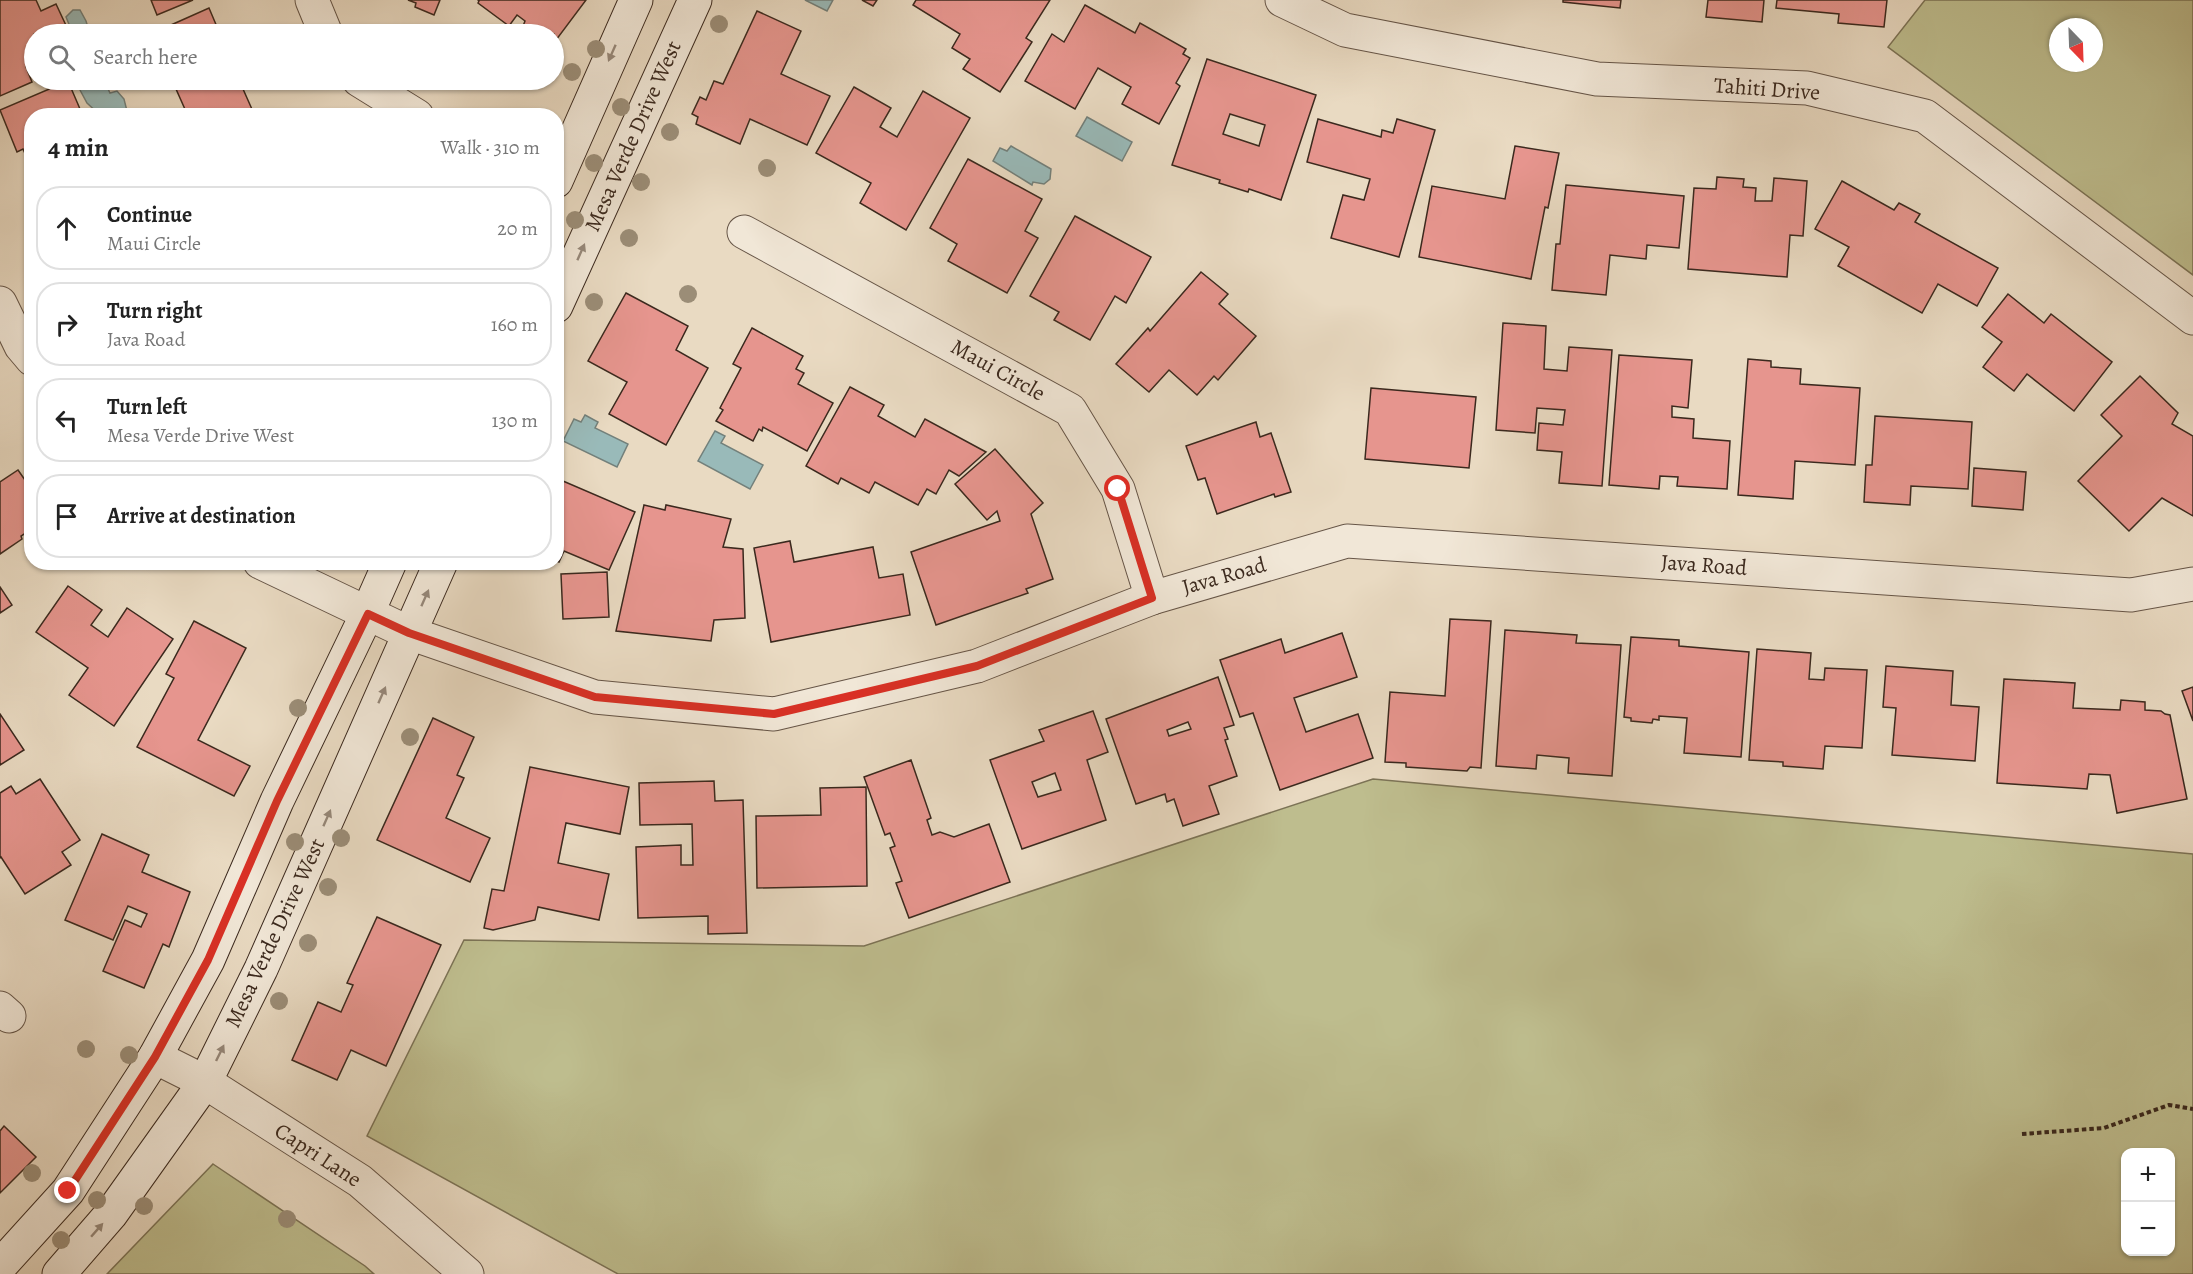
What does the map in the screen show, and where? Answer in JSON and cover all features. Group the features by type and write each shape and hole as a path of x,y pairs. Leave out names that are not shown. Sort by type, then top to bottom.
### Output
{"street":[{"path":"312,0 322,24"},
{"path":"564,163 636,0"},
{"name":"Mesa Verde Drive West","path":"564,288 695,0"},
{"name":"Tahiti Drive","path":"1282,0 1345,30 1596,79 1807,88 1925,116 2193,318"},
{"path":"375,90 404,108"},
{"name":"Maui Circle","path":"744,232 1071,410 1118,489 1152,598"},
{"path":"0,303 24,350"},
{"name":"Java Road","path":"277,570 409,633 595,697 774,714 977,666 1152,598 1347,541 2131,595 2193,584"},
{"path":"0,1266 68,1191 155,1057 208,960 277,801 368,614 387,570"},
{"name":"Mesa Verde Drive West","path":"59,1274 111,1214 205,1082 261,969 437,570"},
{"name":"Capri Lane","path":"155,1057 205,1082 360,1181 467,1274"}],"path":[{"path":"2022,1134 2104,1128 2169,1105 2193,1109"}],"shaded area":[{"path":"1925,0 2193,0 2193,275 1888,47"},
{"path":"1373,779 2193,854 2193,1274 618,1274 367,1136 464,940 864,946"},
{"path":"213,1164 365,1266 374,1274 107,1274"}],"water":[{"path":"805,0 833,0 827,11"},
{"path":"73,10 80,10 87,24 69,24 66,17"},
{"path":"80,90 109,90 110,93 117,91 124,99 126,108 92,108"},
{"path":"1087,117 1132,142 1122,161 1076,136"},
{"path":"1011,146 1051,169 1050,179 1044,184 1033,182 1032,185 993,161 1000,148 1007,151"},
{"path":"585,415 598,422 595,428 628,444 617,467 564,441 574,419 581,422"},
{"path":"715,431 725,436 721,443 763,465 750,489 698,461"}],"building":[{"path":"0,0 36,0 41,11 56,4 65,24 24,24 24,86 0,96"},
{"path":"151,0 193,0 157,15"},
{"path":"408,0 440,0 434,15 415,7 416,3"},
{"path":"586,0 564,29 564,24 524,24 525,21 517,15 510,24 506,24 478,3 479,1"},
{"path":"862,0 877,0 873,6"},
{"path":"916,0 1050,0 1026,38 1032,42 1000,92 963,69 970,59 952,48 960,34 913,5"},
{"path":"1563,0 1621,0 1620,8 1563,2"},
{"path":"1708,0 1764,0 1762,22 1706,17"},
{"path":"1777,0 1887,0 1884,27 1838,23 1839,14 1776,8"},
{"path":"1085,5 1135,33 1140,23 1186,49 1183,54 1190,58 1176,83 1180,86 1159,124 1122,104 1131,87 1098,68 1075,109 1025,81 1052,34 1064,42"},
{"path":"209,8 216,24 173,24"},
{"path":"757,11 801,31 781,74 830,96 807,145 750,119 740,144 696,124 698,117 692,114 700,97 706,100 714,81 723,84"},
{"path":"1207,59 1316,95 1281,200 1249,189 1248,192 1219,183 1220,180 1172,165","holes":["1230,114 1265,125 1259,146 1223,134"]},
{"path":"854,87 891,108 880,127 897,137 923,91 970,118 906,230 860,203 871,183 816,153"},
{"path":"47,90 72,90 80,108 24,108 24,151 23,149 17,152 0,110"},
{"path":"176,90 243,90 251,108 184,108"},
{"path":"1318,119 1381,137 1382,130 1393,133 1397,119 1435,130 1399,257 1331,238 1343,195 1364,200 1370,179 1307,162"},
{"path":"1515,146 1559,153 1548,208 1545,207 1531,279 1419,257 1432,186 1505,199"},
{"path":"968,159 1042,199 1025,231 1038,238 1007,293 948,261 957,244 930,228"},
{"path":"1717,177 1744,179 1743,187 1756,188 1755,201 1772,201 1774,178 1807,181 1803,236 1790,235 1787,277 1688,269 1694,188 1716,189"},
{"path":"1842,181 1894,210 1899,203 1920,214 1915,222 1998,268 1977,306 1938,284 1922,313 1838,266 1849,247 1815,229"},
{"path":"1566,185 1684,196 1679,248 1647,245 1646,259 1610,255 1606,295 1552,290 1556,244 1560,244"},
{"path":"1075,216 1151,257 1126,303 1115,296 1090,340 1054,320 1059,312 1030,296"},
{"path":"1201,272 1228,294 1219,304 1256,336 1218,380 1214,376 1197,395 1169,370 1149,392 1116,364 1148,328 1150,331"},
{"path":"626,293 688,326 676,350 708,368 666,445 609,414 627,382 588,361"},
{"path":"2008,294 2044,323 2051,314 2112,362 2074,411 2027,374 2014,391 1983,367 2002,342 1982,327"},
{"path":"1503,323 1546,326 1544,369 1567,371 1569,347 1612,350 1602,486 1559,483 1562,452 1537,450 1539,423 1563,425 1565,410 1537,408 1535,433 1496,430"},
{"path":"752,328 803,356 796,369 804,373 798,384 833,403 807,451 763,427 762,431 759,429 753,441 716,421 723,410 720,408 741,368 733,364"},
{"path":"1619,355 1692,360 1688,408 1672,406 1672,417 1694,419 1693,438 1730,441 1727,489 1677,486 1678,477 1660,476 1659,489 1609,485"},
{"path":"1748,359 1771,361 1771,367 1801,369 1800,384 1860,388 1855,465 1795,461 1793,499 1738,495"},
{"path":"2140,376 2178,413 2172,424 2193,436 2193,516 2162,498 2129,531 2078,481 2122,436 2101,415"},
{"path":"850,387 884,405 878,416 915,437 925,419 986,452 959,476 949,470 936,494 927,489 918,505 875,482 869,493 841,478 838,484 806,466"},
{"path":"1371,388 1476,397 1469,468 1365,459"},
{"path":"1875,416 1972,422 1968,489 1911,486 1910,505 1864,502 1866,465 1872,465"},
{"path":"1256,422 1260,437 1271,433 1291,492 1275,497 1274,494 1217,514 1205,478 1198,480 1186,446"},
{"path":"995,449 1043,503 1031,514 1053,579 1026,589 1028,593 936,625 911,552 1000,521 997,511 987,520 955,484"},
{"path":"1974,468 2026,472 2023,510 1972,506"},
{"path":"18,470 24,479 24,534 21,536 22,539 0,554 0,482"},
{"path":"564,481 635,512 609,570 564,551"},
{"path":"644,505 665,510 666,505 731,519 723,547 743,549 745,618 714,620 711,641 616,631"},
{"path":"790,541 794,562 873,547 879,578 903,574 910,615 771,642 754,548"},
{"path":"607,572 609,617 563,619 561,574"},
{"path":"68,586 102,610 91,625 108,637 127,608 173,639 114,726 69,695 88,668 36,632"},
{"path":"0,587 12,605 0,613"},
{"path":"1450,619 1491,621 1481,768 1470,767 1467,771 1406,767 1406,763 1385,762 1390,692 1445,696"},
{"path":"194,621 246,648 198,740 250,766 234,796 137,747 174,678 166,674"},
{"path":"1505,630 1577,635 1576,643 1621,645 1612,776 1568,773 1569,758 1537,755 1536,769 1496,766"},
{"path":"1342,633 1357,677 1294,698 1306,732 1358,714 1373,758 1280,790 1253,713 1240,717 1220,660 1281,639 1285,653"},
{"path":"1631,637 1679,640 1679,646 1749,652 1741,757 1684,753 1687,718 1659,716 1659,720 1653,719 1652,723 1631,721 1631,718 1624,717"},
{"path":"1757,649 1811,653 1809,679 1824,680 1825,668 1867,670 1862,748 1825,746 1823,769 1783,766 1783,762 1749,760"},
{"path":"1886,666 1953,671 1951,705 1979,707 1975,761 1892,755 1896,708 1883,707"},
{"path":"1218,677 1234,725 1224,728 1228,739 1225,740 1237,776 1209,786 1219,814 1183,826 1174,799 1167,802 1165,794 1136,804 1106,719","holes":["1188,722 1191,729 1169,736 1167,730"]},
{"path":"2004,679 2075,683 2073,708 2120,710 2121,700 2145,702 2145,710 2161,711 2170,715 2187,799 2117,813 2110,775 2089,774 2087,789 1997,783"},
{"path":"2193,687 2193,721 2182,691"},
{"path":"1093,711 1108,752 1087,760 1106,820 1022,849 990,760 1044,741 1039,730","holes":["1055,773 1061,790 1038,797 1032,782"]},
{"path":"0,714 24,750 0,765"},
{"path":"433,718 474,737 457,775 464,778 446,818 490,838 470,882 377,840"},
{"path":"911,760 931,818 927,820 932,835 940,832 954,837 989,824 1010,882 909,918 896,883 902,881 890,848 895,846 890,833 885,835 864,777"},
{"path":"530,767 629,787 620,834 566,823 558,863 609,874 599,920 538,907 535,920 493,930 484,928 492,889 504,891"},
{"path":"40,779 80,840 62,852 71,865 25,894 0,858 0,793 11,786 16,794"},
{"path":"714,781 715,801 743,800 747,933 708,934 708,916 638,918 636,847 681,845 681,865 693,865 692,824 640,825 639,783"},
{"path":"866,787 867,886 757,888 756,816 821,815 820,788"},
{"path":"102,834 149,855 142,872 190,892 169,947 163,944 144,988 103,971 125,920 141,927 147,914 128,906 113,940 65,920"},
{"path":"377,917 441,945 386,1066 351,1050 337,1080 292,1060 318,1002 341,1012 353,985 347,983"},
{"path":"4,1126 36,1157 0,1193 0,1131"}],"route":[{"path":"68,1191 155,1057 208,960 277,801 368,614 409,633 595,697 774,714 977,666 1152,598 1118,489"}]}
